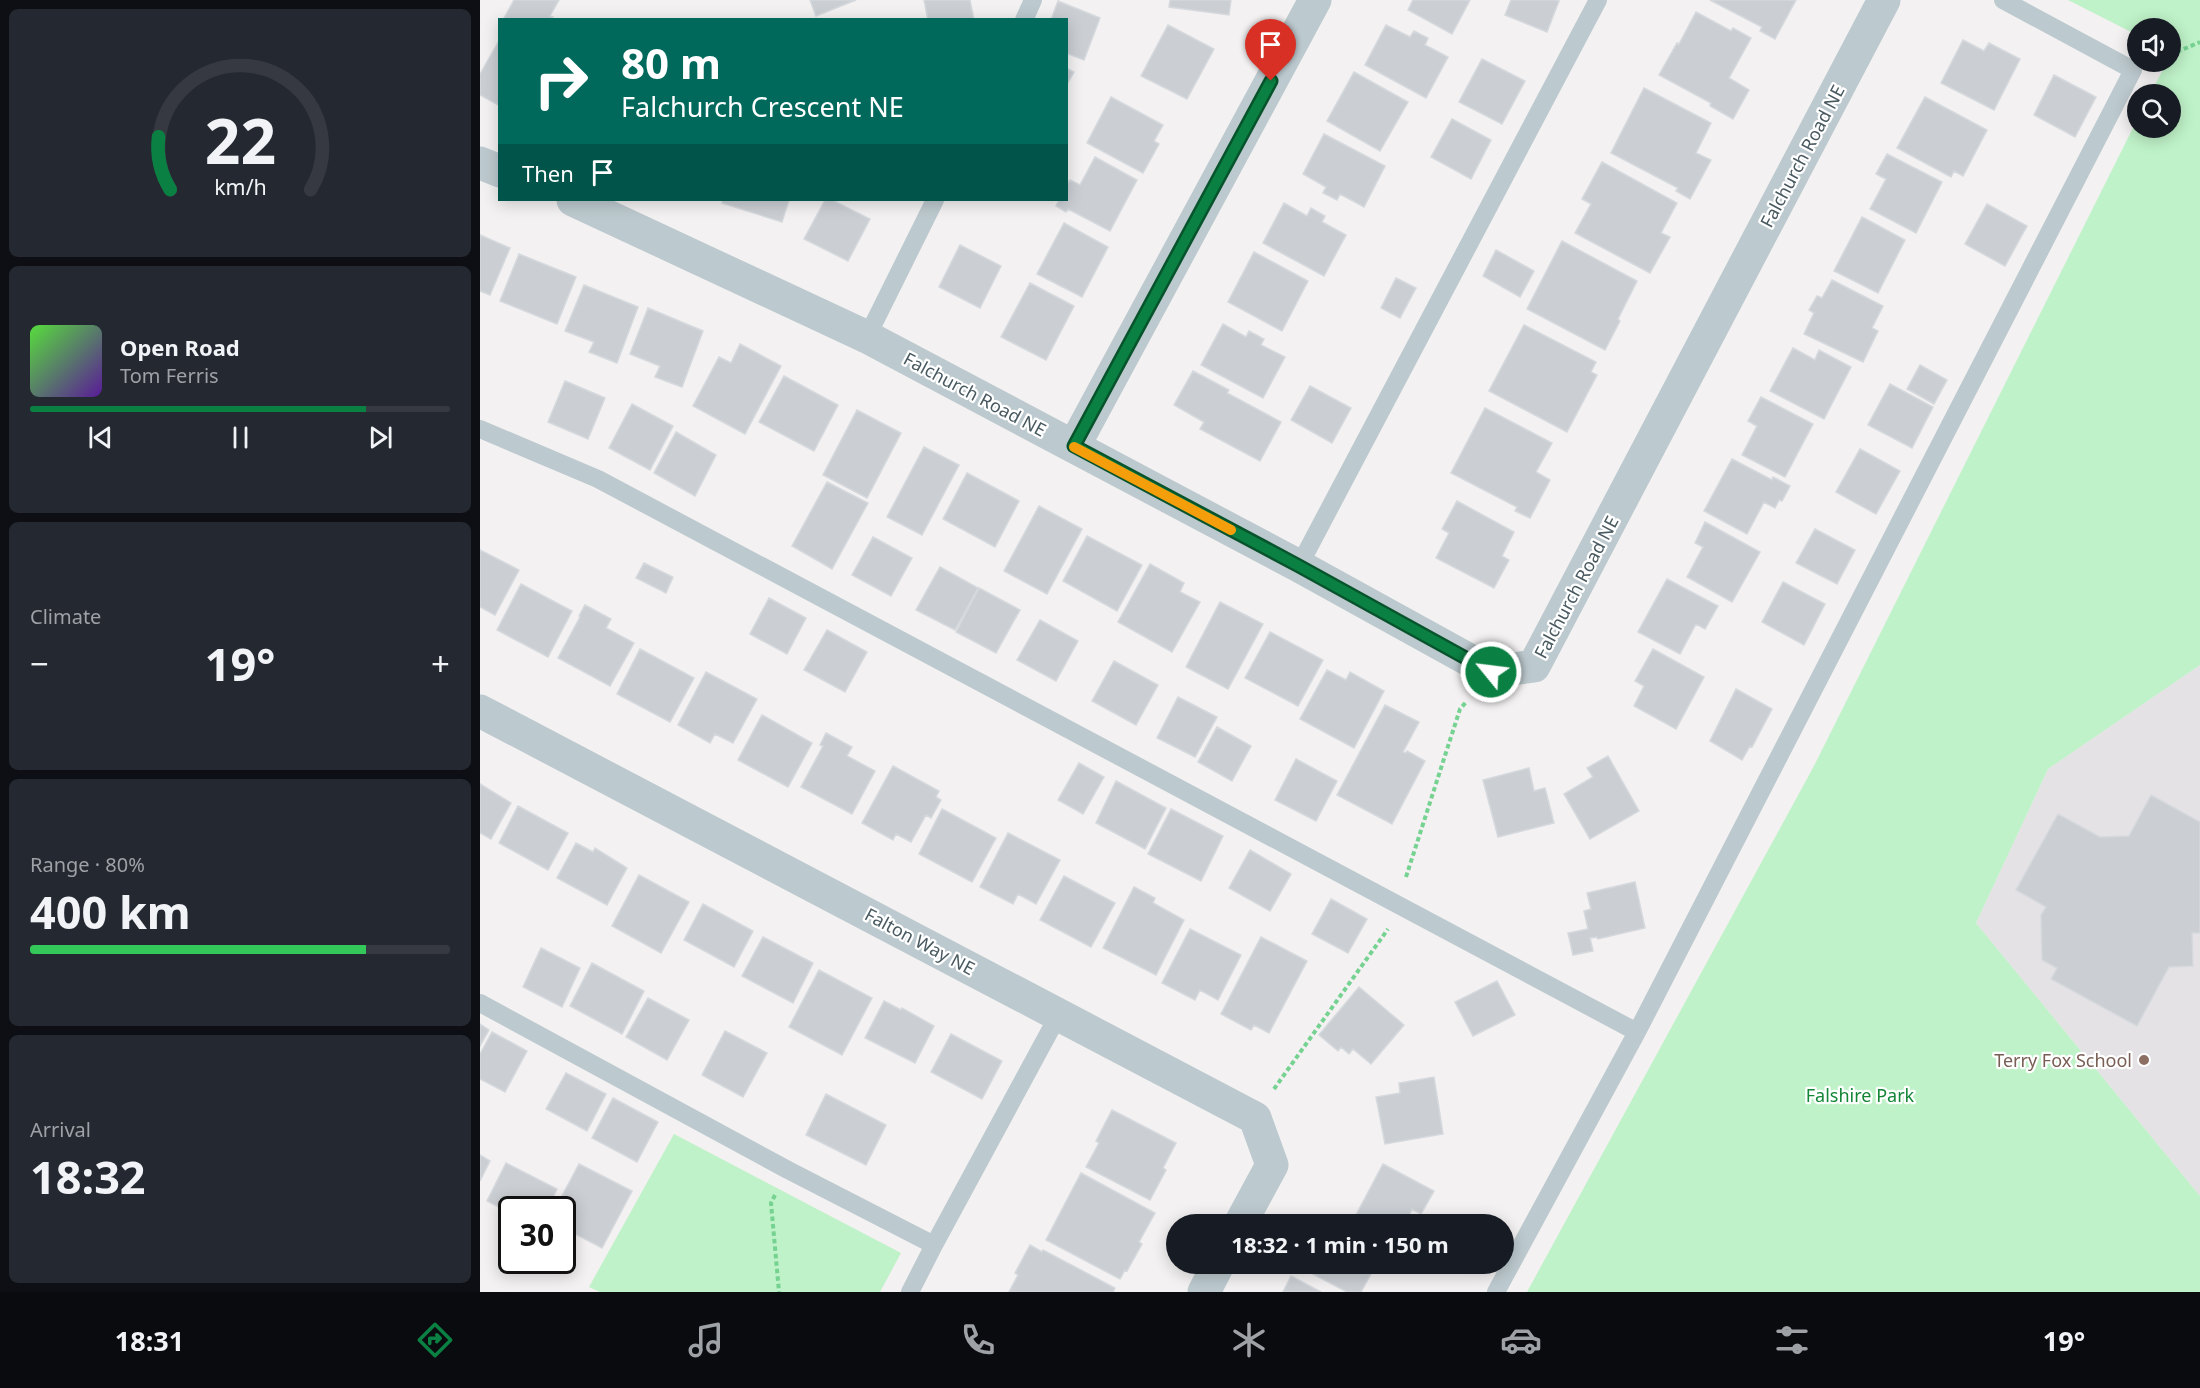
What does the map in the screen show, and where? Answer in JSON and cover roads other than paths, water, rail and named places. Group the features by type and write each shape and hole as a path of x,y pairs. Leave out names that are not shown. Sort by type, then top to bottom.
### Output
{"street":[{"path":"1074,446 1315,0"},
{"name":"Falchurch Road NE","path":"588,202 867,337 1299,566 1491,672 1534,666 1884,0"},
{"path":"480,163 498,170"},
{"name":"Falton Way NE","path":"480,711 1255,1118 1272,1165 1245,1214"},
{"path":"1204,1292 1213,1274"}],"lane":[{"path":"1025,18 1033,0"},
{"path":"1299,566 1598,0"},
{"path":"1496,1292 1637,1032 2133,70 2003,0"},
{"path":"867,337 935,201"},
{"path":"480,429 598,479 1637,1032"},
{"path":"480,1003 788,1170 934,1245"},
{"path":"910,1292 1059,1014"}],"place":[{"name":"Terry Fox School","path":"2144,1060"}],"park label":[{"name":"Falshire Park","path":"1860,1095"}]}
